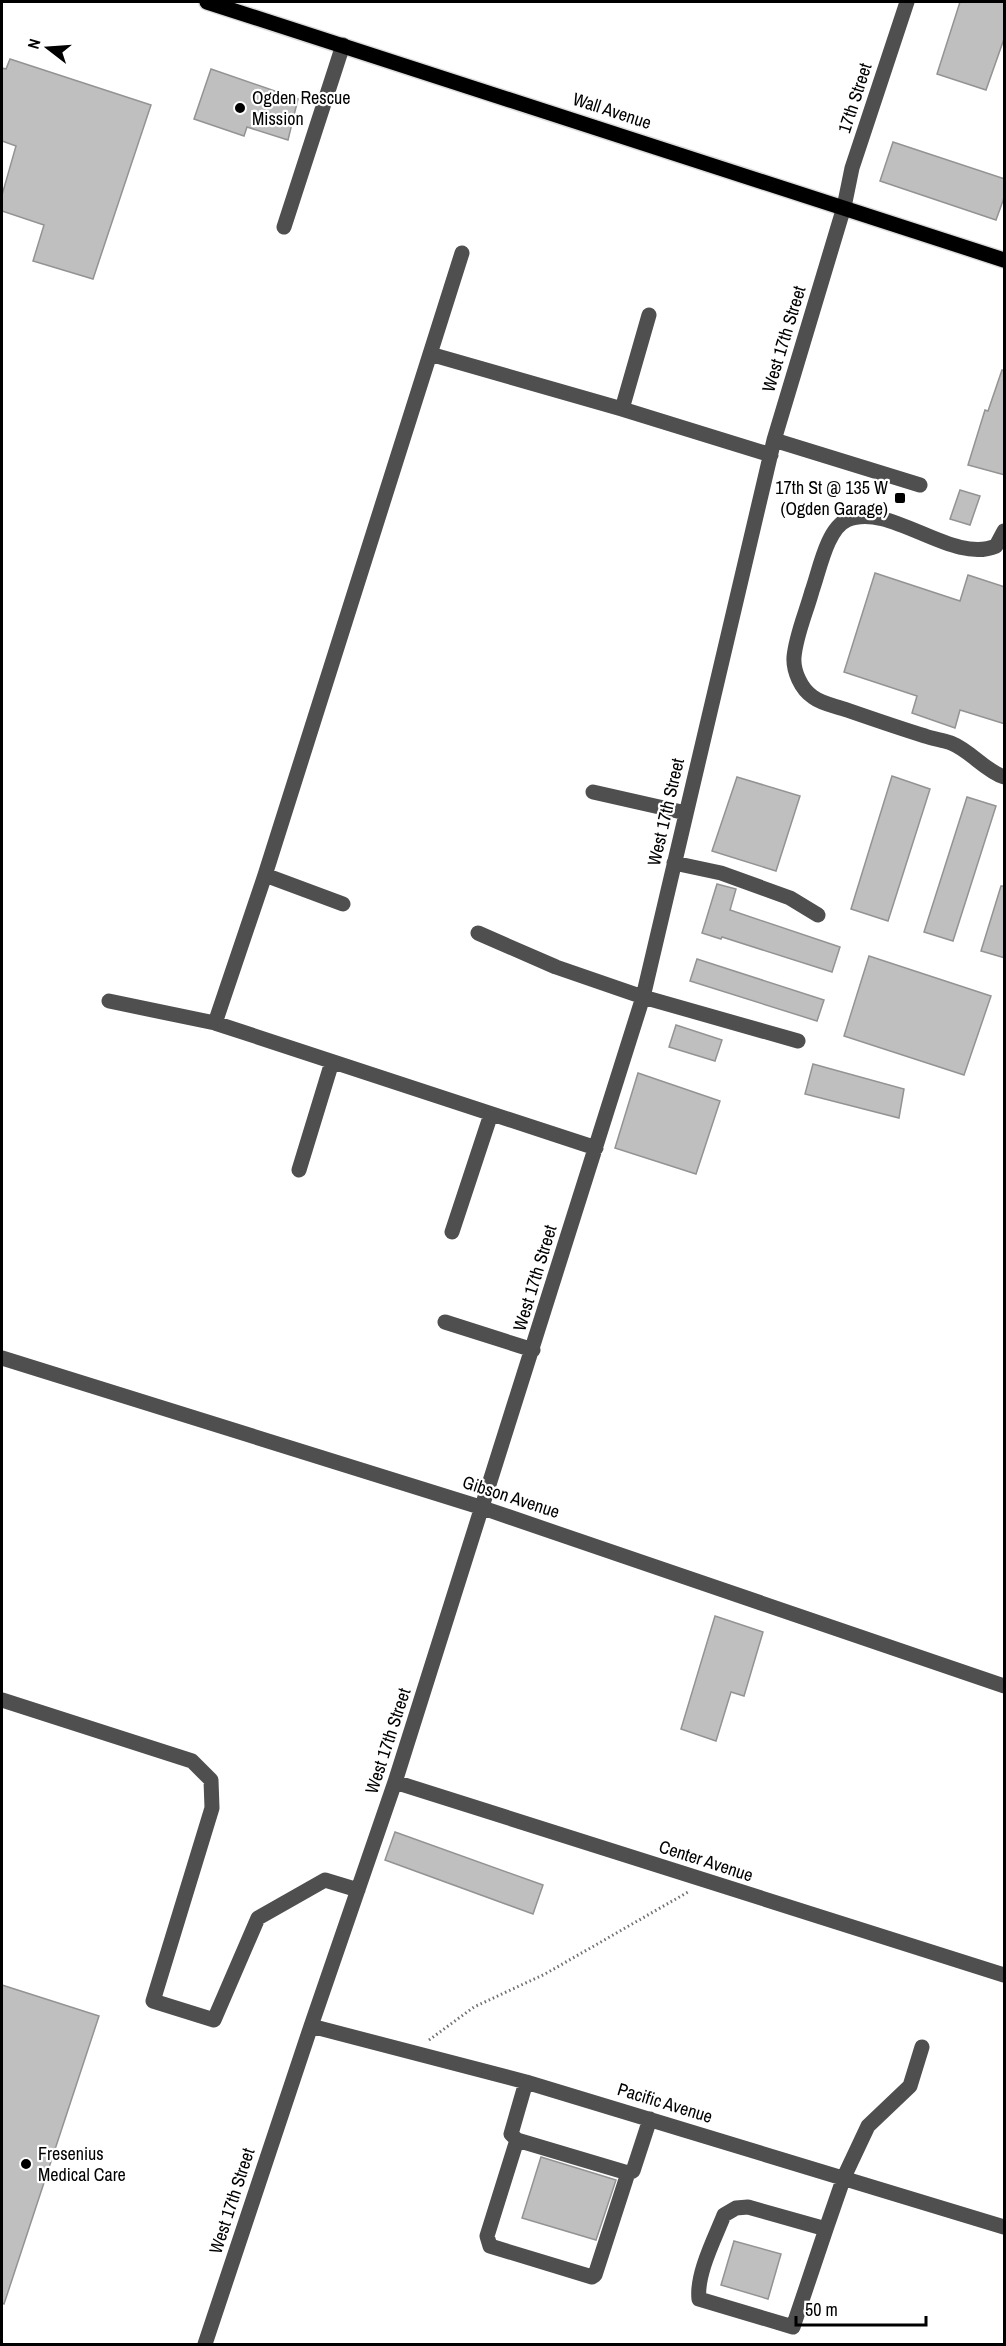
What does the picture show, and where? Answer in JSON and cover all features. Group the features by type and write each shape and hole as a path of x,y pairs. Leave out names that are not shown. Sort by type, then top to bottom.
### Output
{"main road":[{"name":"Wall Avenue","path":"207,2 1005,260"}],"street":[{"name":"17th Street","path":"844,207 852,168 907,2"},
{"path":"284,227 343,45"},
{"name":"West 17th Street","path":"205,2344 395,1782 643,998 772,447 844,207"},
{"path":"215,1023 265,874 462,253"},
{"path":"622,410 649,315"},
{"path":"430,354 622,410 920,485"},
{"path":"1004,534 996,546 977,551 962,548 880,519 861,517 847,520 835,529 825,550 798,637 794,658 796,673 812,697 928,738 950,742 966,750 1005,777"},
{"path":"593,792 686,813"},
{"path":"674,862 722,873 761,887 790,898 818,915"},
{"path":"265,874 344,904"},
{"path":"478,933 556,967 643,998 798,1041"},
{"path":"109,1001 215,1023 596,1148"},
{"path":"299,1170 333,1062"},
{"path":"452,1232 491,1114"},
{"path":"445,1322 532,1350"},
{"name":"Gibson Avenue","path":"2,1358 483,1508 1005,1686"},
{"path":"2,1700 192,1761 211,1780 212,1808 153,2001 214,2020 258,1918 325,1880 358,1890"},
{"name":"Center Avenue","path":"395,1782 1005,1975"},
{"name":"Pacific Avenue","path":"311,2025 526,2082 1005,2227"},
{"path":"826,2229 748,2207 736,2208 724,2215 708,2255 698,2292 699,2299 794,2327 844,2177 868,2126 910,2086 922,2047"},
{"path":"526,2082 511,2134 517,2140 628,2173 633,2171 650,2119"},
{"path":"517,2140 487,2236 490,2246 592,2277 596,2275 628,2173"}],"path":[{"path":"414,2052 474,2007 545,1974 669,1901 694,1889 703,1880"}],"building":[{"path":"960,2 1005,2 1005,36 986,90 937,74"},
{"path":"10,59 151,105 93,279 33,261 44,225 2,211 2,195 16,146 2,141 2,68 6,69"},
{"path":"211,69 298,99 288,140 247,127 244,136 194,119"},
{"path":"893,142 1005,179 1005,195 996,220 880,181"},
{"path":"1002,370 1005,371 1005,475 968,465 985,410 988,411"},
{"path":"960,490 980,496 970,525 950,519"},
{"path":"875,573 960,601 968,575 1005,587 1005,724 960,710 955,728 912,713 917,696 844,672"},
{"path":"892,776 930,789 888,921 851,909"},
{"path":"737,777 800,796 776,871 712,851"},
{"path":"967,797 996,806 953,941 924,932"},
{"path":"717,884 736,889 730,910 840,947 832,972 722,937 721,939 702,933"},
{"path":"1001,886 1005,886 1005,958 981,951"},
{"path":"869,956 991,996 964,1075 844,1036"},
{"path":"697,959 824,1000 817,1021 690,981"},
{"path":"676,1025 722,1040 715,1061 669,1047"},
{"path":"813,1064 904,1089 899,1118 805,1094"},
{"path":"638,1073 720,1101 696,1174 615,1148"},
{"path":"715,1616 763,1632 744,1696 731,1692 716,1741 681,1729"},
{"path":"395,1832 543,1885 533,1914 385,1860"},
{"name":"Fresenius Medical Care","path":"2,1985 99,2016 4,2304 2,2303"},
{"path":"541,2157 616,2180 596,2240 522,2218"},
{"path":"734,2241 781,2254 768,2299 721,2285"}],"place":[{"name":"Ogden Rescue Mission","path":"240,108"},
{"name":"17th St @ 135 W (Ogden Garage)","path":"900,498"},
{"name":"Fresenius Medical Care","path":"26,2164"}]}
